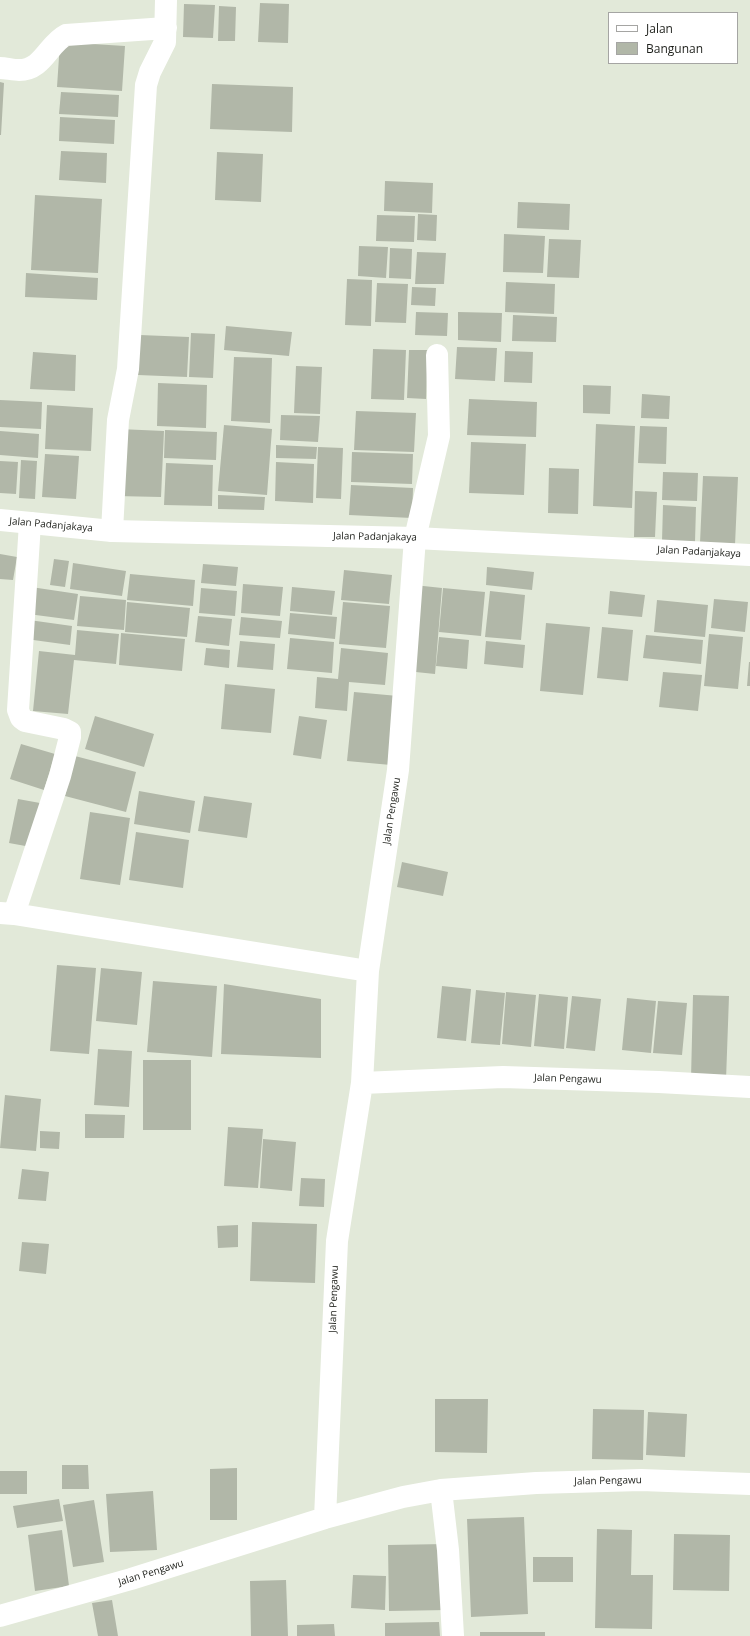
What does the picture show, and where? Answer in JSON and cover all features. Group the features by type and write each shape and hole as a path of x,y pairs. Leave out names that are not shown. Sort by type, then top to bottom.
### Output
{"street":[{"path":"112,531 118,420 128,369 146,85 150,72 165,42 166,0"},
{"path":"0,68 20,70 34,67 43,59 56,41 66,35 166,28"},
{"name":"Jalan Pengawu","path":"325,1518 337,1241 362,1083 368,971 398,770 415,538 439,436 437,355"},
{"name":"Jalan Padanjakaya","path":"0,520 112,531 415,538 750,555"},
{"path":"30,523 18,712 21,718 25,721 68,731 70,737 60,776 7,913 368,971"},
{"name":"Jalan Pengawu","path":"362,1083 503,1077 659,1082 750,1087"},
{"name":"Jalan Pengawu","path":"0,1616 131,1579 325,1518 403,1497 440,1490 536,1483 641,1480 750,1484"},
{"path":"440,1490 448,1550 454,1636"}],"building":[{"path":"260,3 289,4 288,43 258,42"},
{"path":"184,4 215,5 213,38 183,37"},
{"path":"219,6 236,7 235,41 218,41"},
{"path":"60,42 125,46 122,91 57,87"},
{"path":"0,82 4,83 1,135 0,135"},
{"path":"212,84 293,87 292,132 210,129"},
{"path":"61,92 119,95 118,117 59,114"},
{"path":"60,117 115,120 114,144 59,141"},
{"path":"61,151 107,153 106,183 59,180"},
{"path":"217,152 263,154 261,202 215,200"},
{"path":"385,181 433,183 432,213 384,211"},
{"path":"35,195 102,199 98,273 31,270"},
{"path":"518,202 570,204 569,230 517,228"},
{"path":"418,214 437,215 436,241 417,240"},
{"path":"377,215 415,216 414,242 376,241"},
{"path":"504,234 545,236 543,273 503,272"},
{"path":"549,239 581,240 579,278 547,277"},
{"path":"359,246 388,247 386,278 358,276"},
{"path":"390,248 412,249 411,279 389,278"},
{"path":"417,252 446,253 444,284 415,284"},
{"path":"26,273 98,278 97,300 25,297"},
{"path":"347,279 372,280 371,326 345,325"},
{"path":"506,282 555,284 554,314 505,312"},
{"path":"377,283 408,284 406,323 375,322"},
{"path":"412,287 436,288 435,306 411,305"},
{"path":"416,312 448,313 447,336 415,335"},
{"path":"458,312 502,313 501,342 458,340"},
{"path":"513,315 557,317 556,342 512,341"},
{"path":"226,326 292,332 289,356 224,350"},
{"path":"191,333 215,334 213,378 189,377"},
{"path":"140,335 189,337 187,377 138,375"},
{"path":"457,347 497,348 495,381 455,379"},
{"path":"373,349 406,350 404,400 371,399"},
{"path":"409,350 428,350 426,399 407,398"},
{"path":"505,351 533,352 532,383 504,382"},
{"path":"33,352 76,355 75,391 30,389"},
{"path":"234,357 272,358 270,423 231,421"},
{"path":"296,366 322,367 320,414 294,413"},
{"path":"158,383 207,385 206,428 157,426"},
{"path":"583,385 611,386 610,414 583,413"},
{"path":"642,394 670,396 669,419 641,418"},
{"path":"469,399 537,402 536,437 467,435"},
{"path":"0,400 42,402 41,429 0,427"},
{"path":"47,405 93,408 91,451 45,449"},
{"path":"356,411 416,413 414,452 354,450"},
{"path":"281,415 320,416 318,442 280,440"},
{"path":"596,424 635,426 632,508 593,506"},
{"path":"224,425 272,429 267,495 218,491"},
{"path":"640,426 667,427 666,464 638,463"},
{"path":"119,429 164,431 161,497 116,496"},
{"path":"165,430 217,432 216,460 164,458"},
{"path":"0,431 39,434 38,458 0,455"},
{"path":"471,442 526,444 524,495 469,493"},
{"path":"276,445 317,447 316,459 276,458"},
{"path":"318,447 343,448 341,499 316,498"},
{"path":"352,452 413,454 412,484 351,482"},
{"path":"45,454 79,456 76,499 42,497"},
{"path":"21,460 37,461 35,499 19,498"},
{"path":"0,461 18,462 16,494 0,493"},
{"path":"276,462 314,464 313,503 275,501"},
{"path":"166,463 213,465 212,506 164,505"},
{"path":"549,468 579,469 578,514 548,513"},
{"path":"663,472 698,473 697,501 662,500"},
{"path":"703,476 738,477 735,545 700,543"},
{"path":"351,485 413,488 412,518 349,515"},
{"path":"635,491 657,492 655,537 634,537"},
{"path":"218,495 265,497 264,510 218,509"},
{"path":"663,505 696,507 695,542 662,541"},
{"path":"0,554 17,557 13,580 0,579"},
{"path":"54,559 69,561 65,587 50,585"},
{"path":"73,563 126,571 122,596 70,589"},
{"path":"203,564 238,567 236,586 201,583"},
{"path":"487,567 534,572 532,590 486,585"},
{"path":"344,570 392,575 389,604 341,600"},
{"path":"130,574 195,580 193,606 127,600"},
{"path":"243,584 283,587 280,616 241,613"},
{"path":"414,585 442,588 435,674 406,671"},
{"path":"31,587 78,594 74,620 28,614"},
{"path":"292,587 335,591 332,615 290,611"},
{"path":"201,588 237,591 235,616 199,613"},
{"path":"443,588 485,592 481,636 439,632"},
{"path":"490,591 525,595 521,640 485,637"},
{"path":"610,591 645,595 642,617 608,614"},
{"path":"80,596 126,600 124,630 77,626"},
{"path":"714,599 748,602 745,632 711,628"},
{"path":"657,600 708,605 705,637 654,632"},
{"path":"127,602 190,608 187,637 125,632"},
{"path":"343,602 390,606 386,648 339,644"},
{"path":"290,613 337,617 335,639 288,634"},
{"path":"198,616 232,619 229,646 195,642"},
{"path":"241,617 282,621 280,638 239,635"},
{"path":"29,620 72,626 70,645 26,639"},
{"path":"546,623 590,627 583,695 540,691"},
{"path":"602,627 633,630 628,681 597,678"},
{"path":"77,630 119,634 116,664 74,660 68,714 33,711 39,651 75,655"},
{"path":"121,633 185,639 182,671 119,665"},
{"path":"709,634 743,637 738,689 704,686"},
{"path":"646,635 703,640 701,664 643,658"},
{"path":"439,637 469,640 467,669 436,666"},
{"path":"290,638 334,642 332,673 287,669"},
{"path":"240,641 275,644 273,670 237,667"},
{"path":"486,641 525,645 523,668 484,664"},
{"path":"206,648 230,650 229,668 204,665"},
{"path":"341,648 388,653 385,685 349,682 347,711 315,708 317,677 338,679"},
{"path":"749,662 750,686 747,686"},
{"path":"663,672 702,675 698,711 659,707"},
{"path":"225,684 275,689 271,733 221,729"},
{"path":"354,692 398,696 391,765 347,761"},
{"path":"95,716 154,734 144,767 85,749"},
{"path":"299,716 327,720 321,759 293,755"},
{"path":"21,744 55,754 44,790 10,779"},
{"path":"75,756 136,772 126,812 65,796"},
{"path":"139,791 195,801 190,833 134,824"},
{"path":"204,796 252,803 247,838 198,831"},
{"path":"18,799 40,803 31,847 9,843"},
{"path":"90,812 130,818 120,885 80,879"},
{"path":"136,832 189,840 183,888 129,880"},
{"path":"402,862 448,872 443,896 397,887"},
{"path":"57,965 96,968 89,1054 50,1051"},
{"path":"101,968 142,972 137,1025 96,1021"},
{"path":"153,981 217,986 212,1057 147,1052"},
{"path":"224,984 321,999 321,1058 221,1054"},
{"path":"442,986 471,989 466,1041 437,1038"},
{"path":"476,990 505,993 500,1045 471,1043"},
{"path":"506,992 536,995 531,1047 502,1044"},
{"path":"539,994 568,997 564,1049 534,1046"},
{"path":"693,995 729,996 726,1080 691,1079"},
{"path":"572,996 601,999 595,1051 566,1048"},
{"path":"627,998 656,1001 651,1053 622,1050"},
{"path":"658,1001 687,1003 682,1055 653,1053"},
{"path":"98,1049 132,1051 129,1107 94,1105"},
{"path":"143,1060 191,1060 191,1130 143,1130"},
{"path":"5,1095 41,1099 36,1151 0,1148"},
{"path":"85,1114 125,1115 124,1138 85,1138"},
{"path":"228,1127 263,1129 258,1188 224,1186"},
{"path":"40,1131 60,1132 59,1149 40,1148"},
{"path":"263,1139 296,1142 292,1191 260,1188"},
{"path":"22,1169 49,1172 46,1201 18,1199"},
{"path":"301,1178 325,1179 324,1207 299,1206"},
{"path":"252,1222 317,1224 315,1283 250,1281"},
{"path":"238,1225 238,1247 218,1248 217,1226"},
{"path":"22,1242 49,1244 46,1274 19,1271"},
{"path":"435,1399 488,1399 487,1453 435,1452"},
{"path":"593,1409 644,1410 643,1460 592,1459"},
{"path":"648,1412 687,1414 685,1457 646,1455"},
{"path":"62,1465 88,1465 89,1489 62,1489"},
{"path":"237,1468 237,1520 210,1520 210,1469"},
{"path":"0,1471 27,1471 27,1494 0,1494"},
{"path":"153,1491 157,1550 110,1552 106,1494"},
{"path":"59,1499 63,1521 17,1528 13,1506"},
{"path":"94,1500 104,1562 73,1567 63,1505"},
{"path":"524,1517 528,1614 471,1617 467,1519"},
{"path":"597,1529 632,1530 631,1575 653,1575 652,1629 595,1628"},
{"path":"62,1530 69,1586 35,1591 28,1535"},
{"path":"674,1534 730,1535 729,1591 673,1590"},
{"path":"446,1544 447,1610 389,1611 388,1545"},
{"path":"533,1557 573,1557 573,1582 533,1582"},
{"path":"353,1575 386,1576 385,1610 351,1608"},
{"path":"286,1580 288,1636 251,1636 250,1581"},
{"path":"112,1600 118,1636 98,1636 92,1603"},
{"path":"439,1622 440,1636 385,1636 385,1623"},
{"path":"334,1624 335,1636 297,1636 297,1625"},
{"path":"480,1632 545,1632 545,1636 480,1636"}]}
